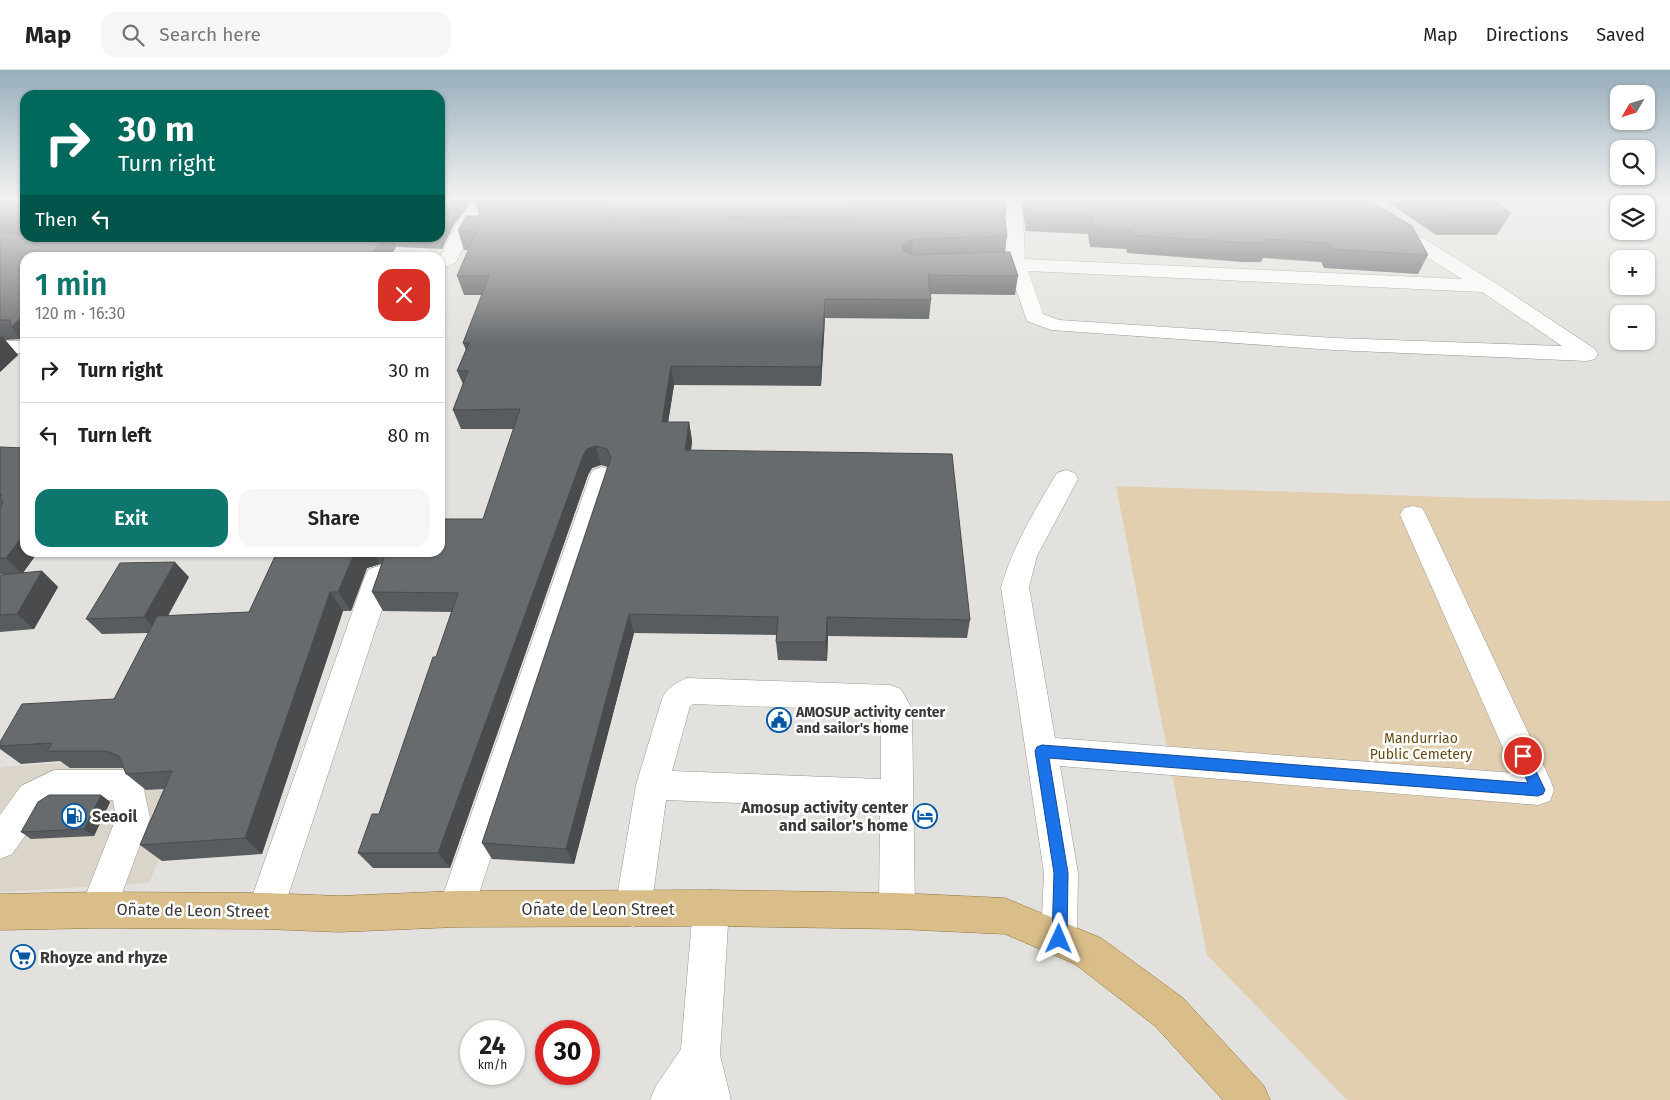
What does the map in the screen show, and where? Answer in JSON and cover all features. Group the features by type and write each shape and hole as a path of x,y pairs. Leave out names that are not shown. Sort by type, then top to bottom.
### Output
{"main road":[{"name":"Oñate de Leon Street","path":"0,912 98,910 265,911 339,914 456,909 711,908 897,911 1005,916 1088,951 1169,1012 1250,1100"}],"street":[{"path":"445,261 449,258 454,248"},
{"path":"1015,248 1016,263 1034,316 1044,322 1058,326 1334,344 1587,354 1487,286 1426,248"},
{"path":"978,264 1016,263 1487,286"},
{"path":"0,347 20,348"},
{"path":"456,909 602,476"},
{"path":"1059,939 1061,873 1016,587 1024,556 1066,479"},
{"path":"1042,751 1538,790 1413,515"},
{"path":"265,911 379,576"},
{"path":"633,909 652,784 677,699 686,690 890,698 897,709 898,795 895,854 897,911"},
{"path":"652,784 898,795"},
{"path":"0,843 33,797 54,785 127,785 133,818 98,910"},
{"path":"711,908 700,1055 711,1100"},
{"path":"670,1100 700,1055"}],"shaded area":[{"path":"204,753 149,883 0,892 0,771 2,767"}],"green space":[{"name":"Mandurriao Public Cemetery","path":"1116,486 1478,498 1670,501 1670,1100 1347,1100 1207,955"}],"building":[{"path":"0,248 375,248 373,252 20,252 20,319 11,327 10,320 0,320"},
{"path":"469,248 902,248 906,253 913,255 1010,252 1018,276 928,275 931,300 825,299 821,367 671,366 662,422 689,422 685,450 952,454 970,620 827,617 826,642 776,642 778,617 629,614 566,849 482,843 611,457 607,449 596,446 587,449 438,853 358,853 372,814 379,814 433,657 436,657 458,593 372,592 384,557 445,557 445,519 483,519 520,409 453,410 468,371 457,371 469,343 463,343 489,276 457,276"},
{"path":"1424,248 1428,255 1332,249"},
{"path":"0,447 20,448 20,540 6,558 0,558 0,508 3,503 0,496 2,495 0,494"},
{"path":"275,557 353,557 338,592 330,592 245,838 140,845 172,771 126,774 119,756 106,751 47,751 52,743 0,746 0,742 22,704 114,699 157,616 249,612"},
{"path":"175,562 144,617 86,619 120,563"},
{"path":"42,571 17,614 0,615 0,575"},
{"name":"Seaoil","path":"49,795 101,795 84,829 21,832 38,802"}],"place":[{"name":"AMOSUP activity center and sailor's home","path":"779,720"},
{"name":"Seaoil","path":"74,816"},
{"name":"Amosup activity center and sailor's home","path":"925,816"},
{"name":"Rhoyze and rhyze","path":"23,957"}],"route":[{"path":"1059,939 1061,873 1042,751 1538,790 1523,756"}]}
